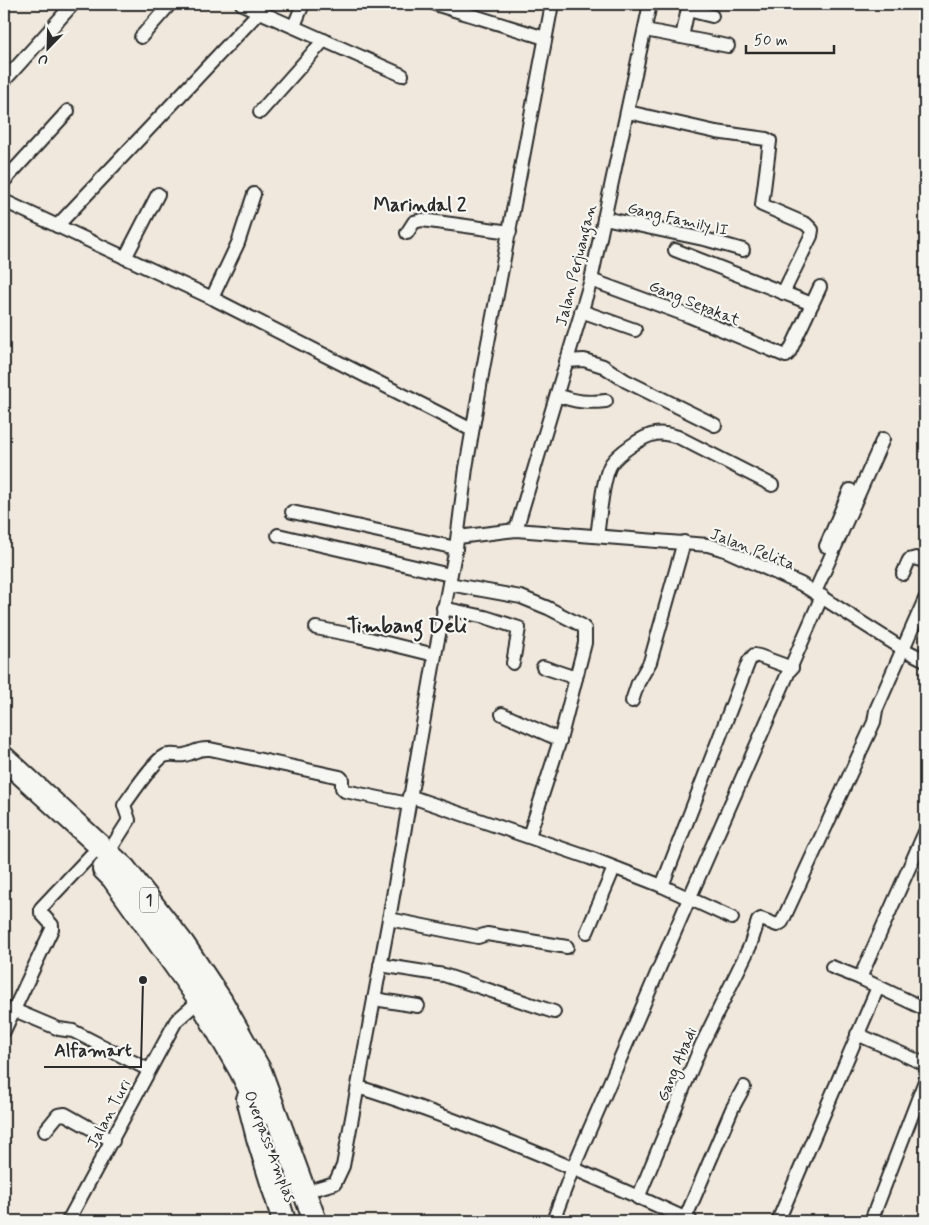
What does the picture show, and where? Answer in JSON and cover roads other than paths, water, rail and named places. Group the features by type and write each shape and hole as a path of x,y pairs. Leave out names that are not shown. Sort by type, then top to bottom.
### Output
{"highway":[{"name":"1","path":"4,758 100,854 113,878 251,1071"},
{"name":"1","path":"4,776 100,854 124,868 183,944 221,1001 251,1071"},
{"name":"Overpass Amplas","path":"251,1071 315,1221"},
{"path":"251,1071 281,1092 290,1108 329,1221"},
{"path":"251,1071 258,1138 284,1221"},
{"name":"Overpass Amplas","path":"268,1110 300,1221"}],"street":[{"path":"4,80 74,4"},
{"path":"141,37 170,4"},
{"path":"242,4 402,75"},
{"path":"294,26 303,4"},
{"path":"435,4 545,38"},
{"path":"318,1188 335,1183 343,1166 389,919 443,608 457,542 472,430 552,4"},
{"name":"Jalan Perjuangan","path":"516,530 591,280 650,4"},
{"path":"682,37 688,7 712,16"},
{"path":"57,226 259,12"},
{"path":"645,30 728,46"},
{"path":"260,112 324,40"},
{"path":"4,181 68,110"},
{"path":"628,112 716,132 770,141 762,205 806,224 812,230 811,236 783,293"},
{"path":"125,258 158,194"},
{"path":"212,298 238,243 254,194"},
{"path":"4,201 212,298 472,430"},
{"name":"Gang Family II","path":"604,218 715,242 743,250"},
{"path":"407,234 414,222 422,220 510,232"},
{"path":"710,264 715,242"},
{"path":"675,250 812,304 820,287"},
{"name":"Gang Sepakat","path":"591,280 689,316 786,356 812,304"},
{"path":"581,311 635,330"},
{"path":"566,361 584,360 598,364 626,381 715,425"},
{"path":"557,395 586,403 606,401"},
{"path":"597,536 606,481 611,464 638,441 655,434 667,434 678,437 772,485"},
{"path":"815,592 883,439"},
{"path":"553,1221 573,1168 689,899 792,668 815,592 850,490"},
{"path":"292,512 457,542"},
{"name":"Jalan Pelita","path":"457,542 516,530 708,545 725,550 815,592 903,649 925,660"},
{"path":"278,535 521,597 581,625 584,629 585,643 560,740 529,836"},
{"path":"632,701 638,684 648,667 684,542"},
{"path":"904,574 909,560 916,558 925,562"},
{"path":"903,649 925,599"},
{"path":"443,608 485,617 519,628 513,663"},
{"path":"316,628 435,655"},
{"name":"Gang Abadi","path":"638,1198 701,1046 750,946 759,920 778,925 782,922 874,722 876,710 903,649"},
{"path":"662,886 749,661 754,655 792,668"},
{"path":"543,667 576,678"},
{"path":"502,714 560,740"},
{"path":"4,1030 52,929 52,925 41,913 42,908 100,854 129,820 124,805 163,756 183,755 198,749 210,749 340,777 342,779 342,788 345,791 409,800 529,836 662,886 732,918"},
{"path":"860,978 925,832"},
{"path":"587,932 614,868"},
{"path":"389,919 478,937 487,934 567,947"},
{"path":"380,965 444,975 554,1012"},
{"path":"832,967 925,1009"},
{"path":"778,1221 878,987"},
{"path":"374,998 418,1006"},
{"name":"Jalan Turi","path":"68,1221 113,1141 176,1021 200,1000"},
{"path":"14,1010 59,1029 73,1031 149,1070"},
{"path":"857,1034 925,1064"},
{"path":"871,1221 925,1081"},
{"path":"358,1087 449,1118 573,1168 638,1198 662,1216 688,1220 732,1110 744,1087"},
{"path":"45,1131 58,1116 65,1114 113,1141"}],"place":[{"name":"Alfamart","path":"143,980"}],"district":[{"name":"Marindal 2","path":"420,204"},
{"name":"Timbang Deli","path":"407,625"}]}
